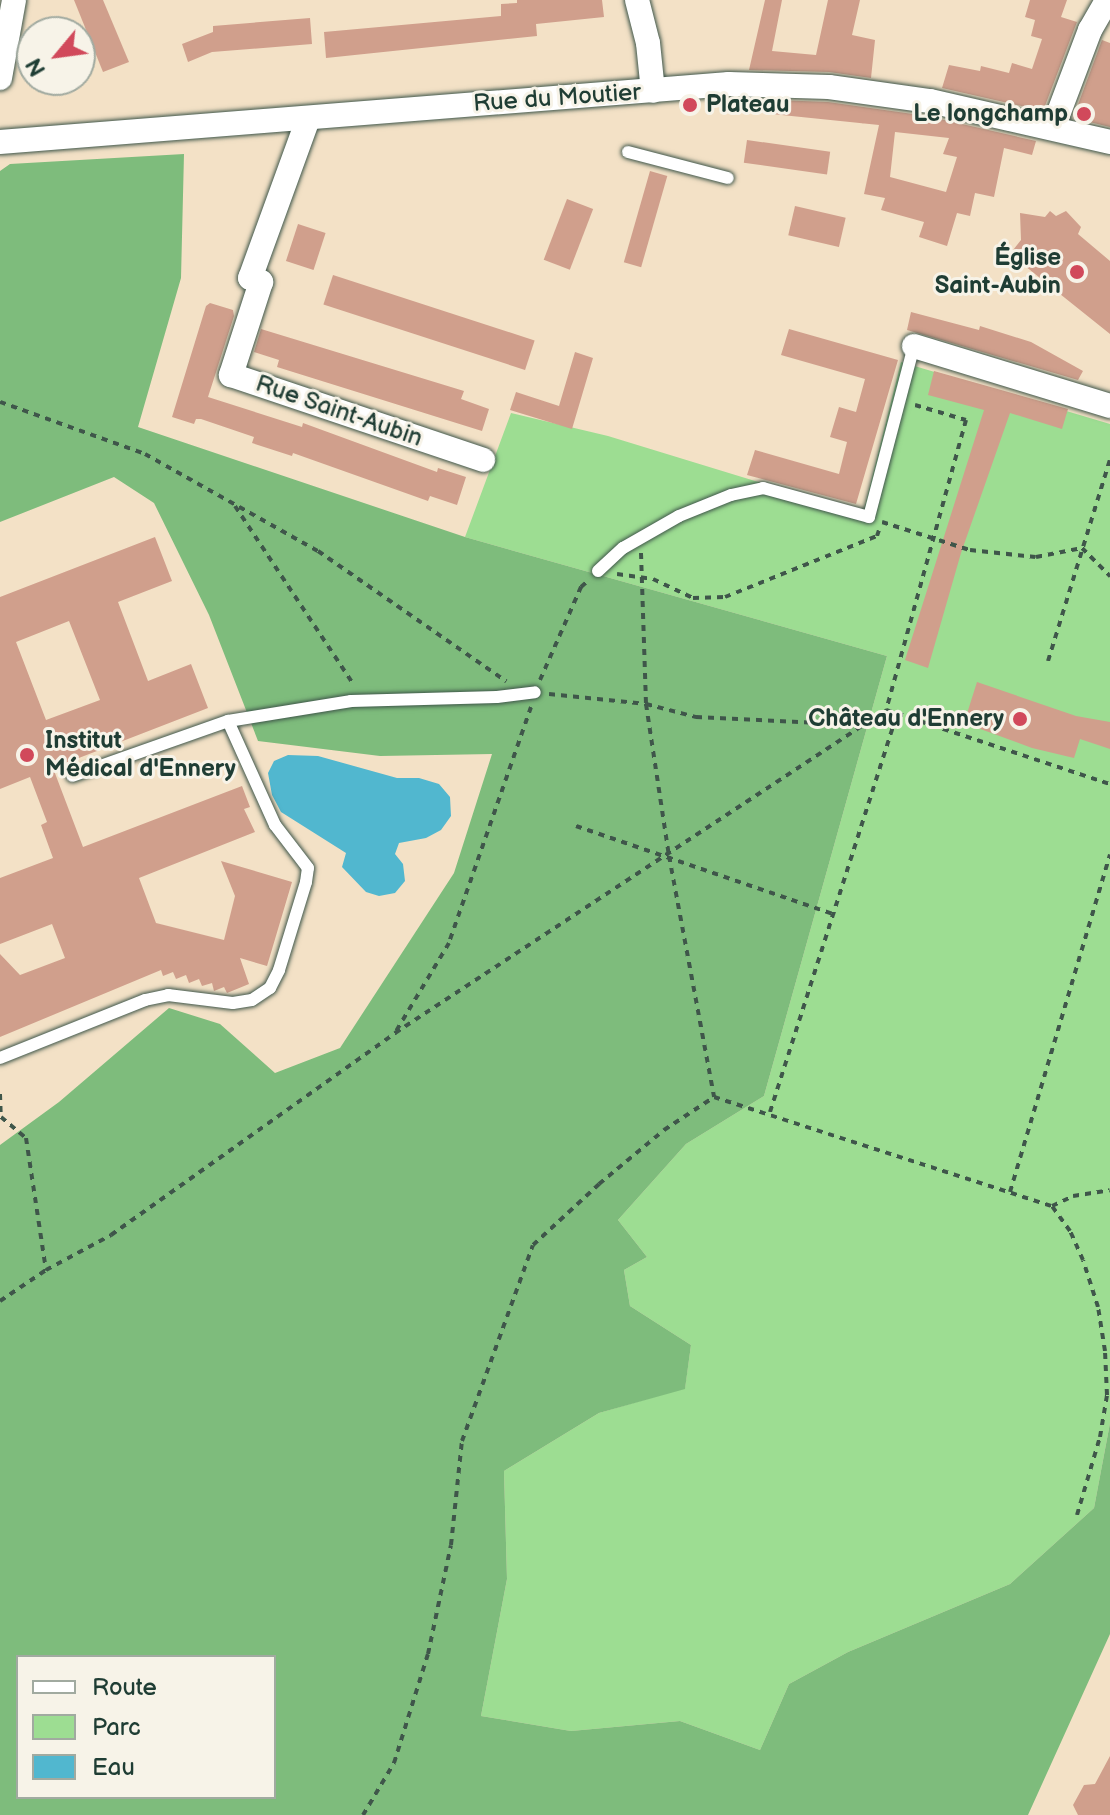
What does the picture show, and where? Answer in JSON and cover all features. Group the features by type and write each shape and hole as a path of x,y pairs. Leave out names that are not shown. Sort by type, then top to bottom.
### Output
{"street":[{"path":"0,78 14,0"},
{"path":"637,0 648,43 653,91"},
{"path":"1053,128 1090,30 1107,0"},
{"name":"Rue du Moutier","path":"0,142 729,84 829,87 980,110 1110,142"},
{"name":"Rue Saint-Aubin","path":"308,119 250,278 261,282 231,375 483,460"},
{"path":"914,346 1110,406"}],"lane":[{"path":"628,152 728,178"},
{"path":"598,571 640,538 692,510 731,495 763,488 869,517 914,346"},
{"path":"72,776 228,721 364,700 530,693"},
{"path":"0,1058 145,1000 168,995 233,1003 252,1000 270,988 279,970 308,868 275,825 228,721"}],"path":[{"path":"0,1301 46,1270 111,1235 395,1033 669,856 886,710 966,420 900,400"},
{"path":"0,402 145,454 318,551 530,693 646,704 696,717 862,725"},
{"path":"1048,661 1110,460"},
{"path":"233,504 364,700"},
{"path":"869,517 970,550 1036,557 1082,548"},
{"path":"395,1033 449,943 516,756 530,693 581,587 598,571 642,576 693,598 725,597 877,536 882,522"},
{"path":"640,538 646,704 669,856 714,1097"},
{"path":"1082,548 1110,576"},
{"path":"886,710 1110,784"},
{"path":"770,1112 897,715"},
{"path":"576,826 833,914"},
{"path":"1010,1192 1110,854"},
{"path":"0,1094 1,1117 26,1138 46,1270"},
{"path":"363,1815 394,1763 428,1654 451,1545 462,1441 533,1245 664,1130 714,1097 770,1112 1052,1206 1070,1231 1083,1260 1098,1307 1105,1351 1107,1395 1100,1437 1077,1515"},
{"path":"1052,1206 1073,1196 1110,1190"}],"green space":[{"path":"184,154 181,278 138,427 465,537 887,656 764,1096 686,1144 618,1220 647,1257 624,1270 630,1306 691,1345 685,1389 599,1413 504,1471 507,1579 481,1716 571,1731 680,1721 760,1750 789,1684 848,1652 1010,1584 1094,1508 1110,1423 1110,1634 1028,1815 0,1815 0,1145 59,1102 169,1008 220,1024 275,1073 340,1048 454,873 492,754 380,756 258,741 209,615 154,503 114,477 0,522 0,171 10,164"},
{"path":"901,362 1110,424 1110,1423 1094,1508 1010,1584 848,1652 789,1684 760,1750 680,1721 571,1731 481,1716 507,1579 504,1471 599,1413 685,1388 691,1345 630,1306 624,1270 647,1257 618,1220 686,1144 764,1096 887,656 465,537 511,413 608,436 863,514"}],"water":[{"path":"288,755 318,756 397,778 419,778 439,784 450,797 451,816 441,830 426,838 399,843 395,854 403,864 405,881 395,893 379,896 366,892 342,867 346,853 281,812 272,795 268,773 274,761"}],"building":[{"path":"74,0 103,0 129,62 103,72 96,55 96,16 80,16"},
{"path":"517,0 602,0 604,17 536,24 537,36 326,58 324,32 501,16 501,4 517,3"},
{"path":"765,0 782,0 772,51 816,55 828,0 860,0 852,35 875,40 871,78 829,72 749,70"},
{"path":"1030,0 1067,0 1061,17 1077,22 1043,111 942,88 949,65 980,71 981,66 1009,73 1012,63 1032,69 1042,39 1031,36 1035,20 1025,17"},
{"path":"310,18 312,44 212,52 188,62 182,44 213,32 213,26"},
{"path":"1102,40 1110,43 1110,127 1073,118"},
{"path":"776,100 828,102 927,116 1036,141 1032,155 1004,148 994,197 975,193 970,216 957,213 947,246 919,237 924,222 881,210 885,198 864,194 879,125 772,114","holes":["895,132 949,138 943,154 957,157 946,192 890,177"]},
{"path":"747,140 830,152 827,174 744,163"},
{"path":"650,171 667,176 641,267 624,262"},
{"path":"567,199 593,209 570,270 544,260"},
{"path":"795,206 846,218 839,247 788,235"},
{"name":"Église Saint-Aubin","path":"1050,211 1056,216 1066,211 1081,227 1078,234 1110,261 1110,334 1010,254 1021,240 1020,213 1045,217"},
{"path":"298,224 326,233 314,270 286,261"},
{"path":"333,275 535,341 525,370 323,304"},
{"path":"210,303 233,310 234,316 208,397 302,427 303,423 437,472 438,468 466,477 457,505 430,496 428,501 293,453 292,456 252,443 254,437 201,419 196,419 194,424 172,417 206,306"},
{"path":"911,312 979,330 980,326 1031,342 1083,371 1078,380 907,330"},
{"path":"261,329 464,391 461,399 489,409 482,431 277,367 279,360 254,352"},
{"path":"789,329 898,360 856,504 747,475 755,450 839,474 847,442 830,437 839,407 856,412 865,379 781,355"},
{"path":"575,352 593,358 572,429 510,410 516,392 559,406"},
{"path":"934,371 1068,409 1062,429 1010,413 961,553 928,668 905,660 984,410 928,395"},
{"path":"155,537 172,581 118,602 148,681 191,664 208,708 53,768 83,847 242,786 250,807 244,809 255,832 139,878 156,923 224,940 235,896 221,861 292,882 267,966 240,958 249,984 227,993 224,987 214,991 212,983 202,986 199,979 189,983 186,975 176,979 173,972 163,976 161,970 0,1037 0,954 20,975 65,958 52,924 0,944 0,878 53,858 41,825 47,822 30,777 0,789 0,597","holes":["69,621 100,700 46,720 16,642"]},
{"name":"Château d'Ennery","path":"977,682 1076,716 1110,722 1110,749 1080,739 1074,758 1032,748 964,723"},
{"path":"1110,1756 1110,1815 1078,1815 1073,1805 1084,1785 1095,1784"}],"place":[{"name":"Plateau","path":"690,105"},
{"name":"Le longchamp","path":"1084,114"},
{"name":"Église Saint-Aubin","path":"1077,272"},
{"name":"Château d'Ennery","path":"1020,719"},
{"name":"Institut Médical d'Ennery","path":"27,755"}]}
